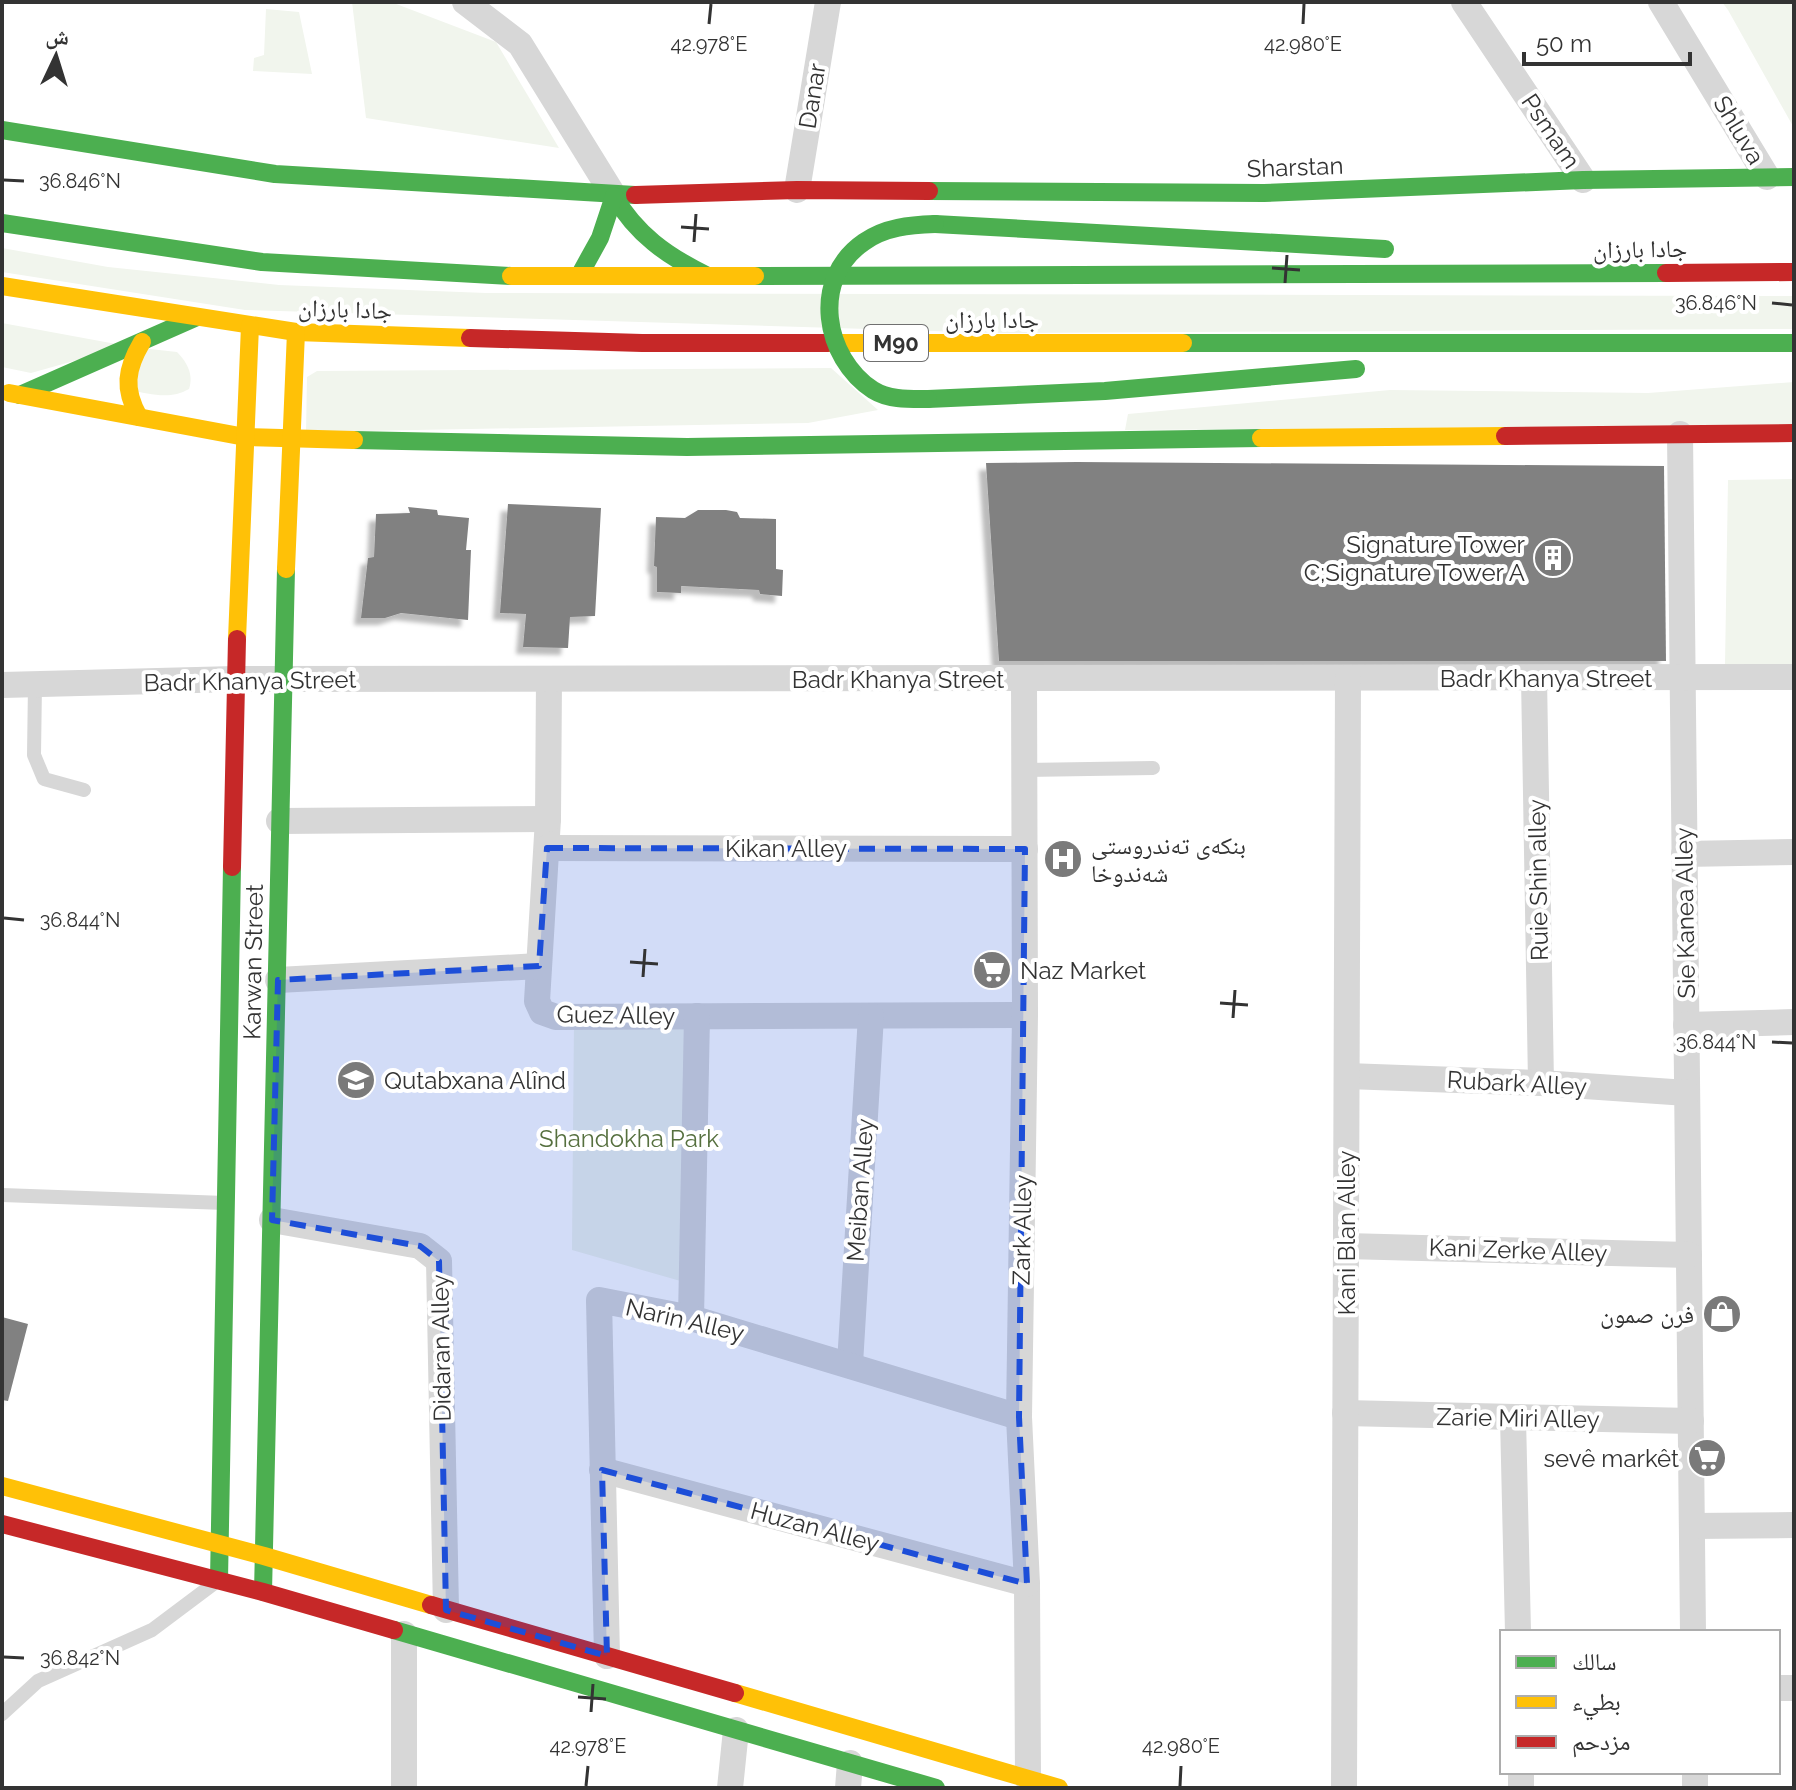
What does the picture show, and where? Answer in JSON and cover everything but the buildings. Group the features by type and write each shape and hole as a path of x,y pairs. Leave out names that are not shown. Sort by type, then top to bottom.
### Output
{"main road":[{"name":"Sharstan","path":"2,130 275,174 614,196 797,190 1264,193 1583,180 1794,177"},
{"path":"614,196 624,216 638,233 673,258 708,276"},
{"path":"579,276 600,241 614,196"},
{"name":"جادا بارزان","path":"2,223 262,262 485,276 1420,276 1794,272"},
{"path":"1373,367 1105,391 905,399 877,391 851,373 834,348 827,321 830,292 840,267 861,244 885,231 910,225 1397,250"},
{"path":"1476,255 1699,272"},
{"name":"جادا بارزان","path":"2,286 296,332 642,343 1794,343"},
{"path":"11,393 197,317"},
{"name":"Karwan Street","path":"219,1580 235,679 250,326"},
{"name":"Karwan Street","path":"263,1592 282,680 296,332"},
{"path":"139,417 125,388 133,356 142,342"},
{"path":"1451,362 1703,344"},
{"path":"11,393 245,437 291,439 687,447 1794,433"},
{"path":"2,1486 264,1556 1059,1788"},
{"path":"2,1524 263,1592 736,1730 849,1775 936,1788"}],"street":[{"path":"465,2 520,44 614,196"},
{"name":"Danar","path":"797,190 828,2"},
{"name":"Psmam","path":"1464,2 1583,180"},
{"name":"Shluva","path":"1661,2 1767,177"},
{"name":"Sie Kanea Alley","path":"1680,434 1693,1630"},
{"name":"Badr Khanya Street","path":"2,685 235,679 1794,677"},
{"name":"Kani Blan Alley","path":"1344,1788 1348,678"},
{"name":"Ruie Shin alley","path":"1534,678 1541,1083"},
{"name":"Guez Alley","path":"549,679 547,848 537,1001 542,1012 556,1017 1025,1015"},
{"name":"Zark Alley","path":"1024,679 1025,1015 1019,1417 1027,1584 1028,1780"},
{"path":"279,821 548,819"},
{"name":"Kikan Alley","path":"547,848 1025,849"},
{"path":"1684,854 1794,852"},
{"path":"278,980 539,966"},
{"path":"691,1318 697,1016"},
{"name":"Meiban Alley","path":"850,1364 871,1016"},
{"path":"1686,1025 1794,1022"},
{"name":"Rubark Alley","path":"1347,1076 1541,1083 1687,1093"},
{"name":"Didaran Alley","path":"272,1220 420,1246 439,1261 446,1610"},
{"name":"Kani Zerke Alley","path":"1346,1246 1689,1255"},
{"name":"Narin Alley","path":"607,1656 599,1300 691,1318 1019,1417"},
{"name":"Zarie Miri Alley","path":"1345,1413 1691,1421"},
{"path":"1513,1418 1518,1630"},
{"name":"Huzan Alley","path":"602,1470 1027,1584"},
{"path":"1692,1526 1794,1525"},
{"path":"404,1634 404,1788"},
{"path":"730,1788 736,1730"}],"lane":[{"path":"35,684 34,755 44,779 84,790"},
{"path":"1025,770 1153,768"},
{"path":"2,1195 226,1203"},
{"path":"2,1714 38,1681 152,1630 219,1580"}],"highlighted area":[{"path":"547,848 1025,849 1019,1417 1027,1584 602,1470 607,1656 446,1610 439,1261 420,1246 272,1220 278,980 539,966"}],"green space":[{"path":"352,2 391,2 496,42 559,148 366,118"},
{"path":"1722,2 1794,2 1794,128 1728,10"},
{"path":"266,9 299,12 312,74 253,71 254,58 264,55"},
{"path":"2,248 108,267 279,285 486,293 1794,296 1794,329 998,333 245,310 2,272"},
{"path":"2,323 127,346 31,373 2,367"},
{"path":"141,348 177,352 189,369 189,389 167,395 129,390"},
{"path":"831,368 878,410 808,423 306,432 307,377 317,371"},
{"path":"1794,382 1794,425 1125,430 1128,414 1390,390 1648,393"},
{"path":"1794,479 1794,666 1725,665 1728,480"},
{"name":"Shandokha Park","path":"574,1021 686,1026 684,1282 572,1250"}],"traffic: fast":[{"path":"2,130 275,174 635,195"},
{"path":"929,191 1264,193 1583,180 1794,177"},
{"path":"614,196 642,233 678,260 706,275"},
{"path":"579,276 600,238 614,196"},
{"path":"2,223 262,262 511,276"},
{"path":"935,224 1385,249"},
{"path":"928,399 886,396 856,376 843,359 834,339 830,297 836,276 847,258 864,242 889,230 935,224"},
{"path":"755,276 1666,273"},
{"path":"20,395 197,317"},
{"path":"1183,343 1794,343"},
{"path":"928,399 1105,391 1356,369"},
{"path":"354,440 687,447 1261,438"},
{"path":"263,1592 286,569"},
{"path":"219,1580 232,867"},
{"path":"394,1630 936,1788"}],"traffic: slow":[{"path":"511,276 755,276"},
{"path":"2,286 296,332 470,338"},
{"path":"237,639 250,326"},
{"path":"286,569 296,332"},
{"path":"139,417 130,397 128,379 142,342"},
{"path":"828,343 1183,343"},
{"path":"9,393 245,437 354,440"},
{"path":"1261,438 1505,436"},
{"path":"2,1486 264,1556 431,1605"},
{"path":"735,1693 1059,1788"}],"traffic: jam":[{"path":"635,195 797,190 929,191"},
{"path":"1666,273 1794,272"},
{"path":"470,338 642,343 828,343"},
{"path":"1505,436 1794,433"},
{"path":"232,867 237,639"},
{"path":"2,1524 263,1592 394,1630"},
{"path":"431,1605 735,1693"}],"place":[{"name":"Signature Tower C;Signature Tower A","path":"1553,558"},
{"name":"بنکەی تەندروستی شەندوخا","path":"1063,859"},
{"name":"Naz Market","path":"992,970"},
{"name":"Qutabxana Alînd","path":"356,1080"},
{"name":"فرن صمون","path":"1722,1314"},
{"name":"sevê markêt","path":"1707,1458"}]}
